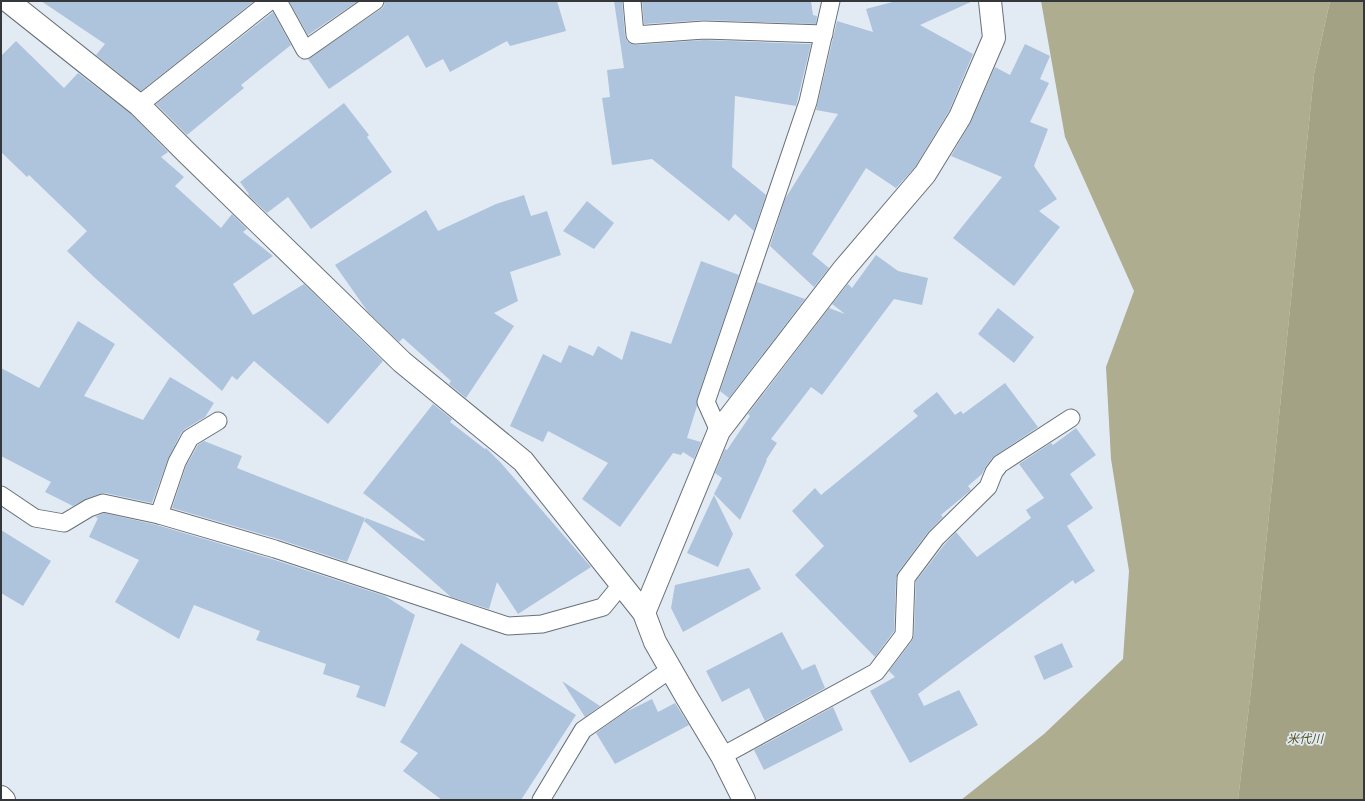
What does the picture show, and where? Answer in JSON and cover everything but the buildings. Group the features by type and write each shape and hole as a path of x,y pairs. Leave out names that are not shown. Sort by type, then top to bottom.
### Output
{"street":[{"path":"8,1 140,105 187,153 402,362 523,461 644,613 655,642 722,756 744,800"},
{"path":"644,613 719,430 843,270 925,174 960,117 994,38 990,1"},
{"path":"1,797 4,800"}],"lane":[{"path":"140,105 270,1"},
{"path":"278,1 305,50 375,1"},
{"path":"632,1 635,35 704,30 824,34"},
{"path":"719,430 706,402 808,102 831,1"},
{"path":"722,756 876,672 904,635 906,578 936,538 988,487 994,472 1000,464 1071,418"},
{"path":"159,515 177,462 190,438 218,421"},
{"path":"1,495 35,518 64,523 89,508 103,502 159,515 275,549 508,626 542,624 602,606 621,585"},
{"path":"541,800 583,730 670,669"}],"shaded area":[{"path":"1041,1 1330,1 1314,74 1252,681 1238,800 961,800 1044,734 1123,659 1129,571 1111,459 1106,367 1134,291 1065,137"}],"water":[{"name":"米代川","path":"1330,1 1364,1 1364,800 1238,800 1252,681 1314,74"}]}
